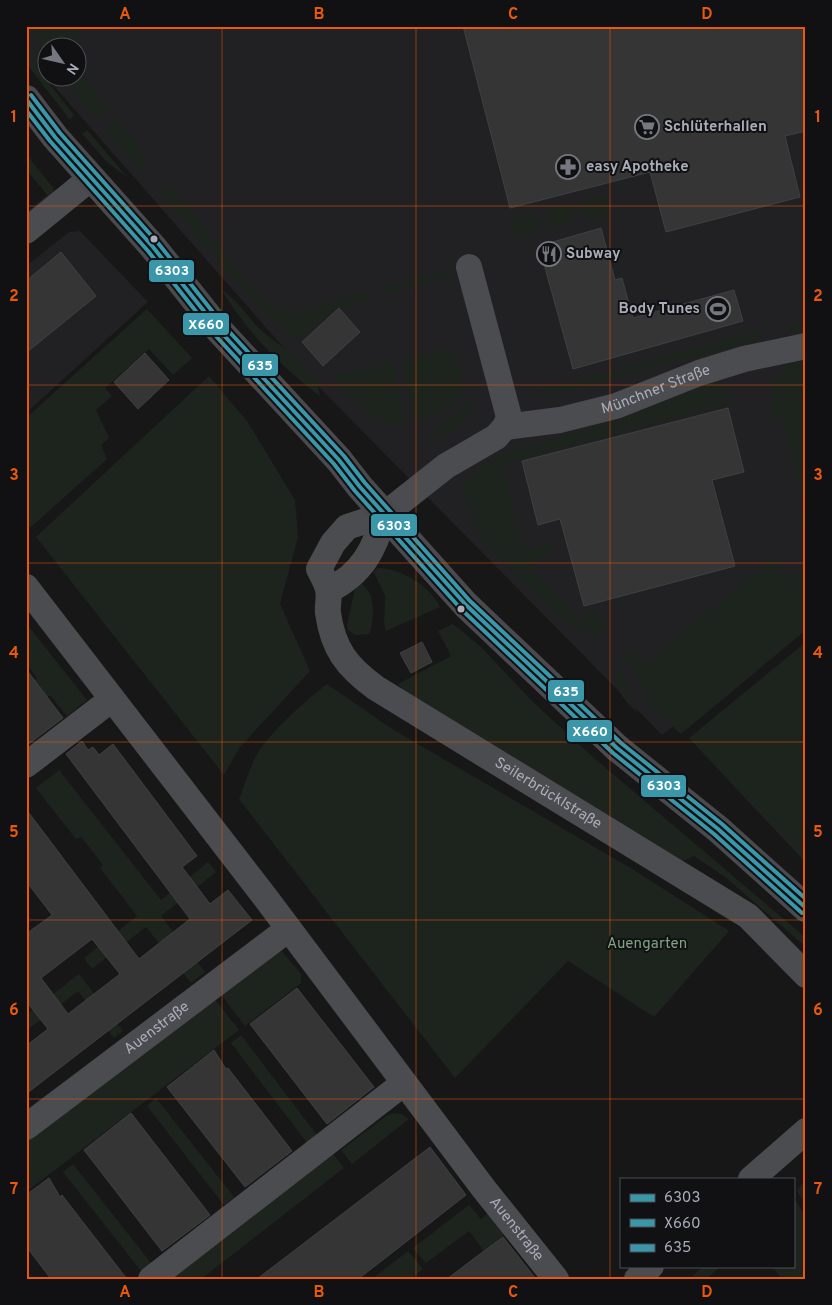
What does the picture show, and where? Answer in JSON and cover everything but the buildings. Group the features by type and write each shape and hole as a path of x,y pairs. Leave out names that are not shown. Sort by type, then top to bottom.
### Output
{"main road":[{"path":"26,99 90,178 153,247 219,330 339,460 384,515 466,605 564,700 617,748 718,828 806,908"}],"street":[{"path":"26,231 90,178"},
{"path":"469,267 507,409 508,416 505,428"},
{"name":"Münchner Straße","path":"384,515 438,472 496,437 505,428 560,420 608,408 708,370 744,359 806,346"},
{"path":"328,590 341,584 368,558 373,550 384,515"},
{"name":"Seilerbrücklstraße","path":"384,515 347,527 333,543 319,569 328,590 331,632 342,657 358,675 376,688 748,916 806,975"},
{"name":"Auenstraße","path":"26,587 484,1189 556,1279"},
{"path":"26,765 112,699"},
{"name":"Auenstraße","path":"26,1128 287,930"},
{"path":"151,1279 404,1083"},
{"path":"752,1178 806,1131"},
{"path":"637,1279 649,1268"}],"shaded area":[{"path":"26,26 806,26 806,625 778,643 662,735 311,379 56,88 88,88 88,38 38,38 38,68 26,52"},
{"path":"80,231 148,302 26,413 26,266 69,232"}],"green space":[{"path":"30,26 79,26 83,33 77,38 38,39"},
{"path":"26,46 38,65 38,79 26,63"},
{"path":"88,81 109,109 97,120 71,88 88,88"},
{"path":"45,88 53,88 74,115 70,120"},
{"path":"117,120 151,162 139,171 105,130"},
{"path":"87,130 127,177 108,163 82,134"},
{"path":"26,154 54,189 53,194 26,222 26,213 47,195 26,169"},
{"path":"167,182 262,300 290,312 371,291 372,298 351,307 338,308 297,341 257,305 156,190"},
{"path":"605,194 610,213 585,220 579,201"},
{"path":"570,203 575,222 550,229 544,210"},
{"path":"535,212 540,231 515,238 510,219"},
{"path":"449,270 452,277 385,294 383,287"},
{"path":"221,289 233,298 262,331 306,366 318,385 320,396 265,347 253,334"},
{"path":"147,309 192,358 173,375 149,349 105,388 112,396 96,410 109,438 101,445 107,459 31,527 26,522 26,418"},
{"path":"806,322 806,329 791,333 790,326"},
{"path":"758,330 761,338 757,340 546,396 542,395 543,390"},
{"path":"452,347 464,389 457,400 451,405 417,423 400,361"},
{"path":"806,358 806,542 802,537 804,533 795,511 804,508 782,419 773,421 773,399 779,373 794,362"},
{"path":"392,361 407,426 390,425 376,418 352,398 336,378 337,375"},
{"path":"209,376 247,421 295,500 298,537 280,604 310,671 240,747 224,775 36,537"},
{"path":"714,382 725,387 734,403 505,463 502,466 525,550 553,542 555,546 531,567 580,621 590,612 600,616 607,627 600,637 569,626 483,541 474,527 471,506 460,489 479,468 504,453 613,422"},
{"path":"473,394 473,405 466,420 453,430 428,443 440,425"},
{"path":"770,560 786,580 806,565 806,630 681,734 650,707 636,672 622,657 631,648 644,663"},
{"path":"378,568 395,571 414,580 430,592 440,607 386,631 384,624 385,595 373,571"},
{"path":"360,581 369,592 371,598 373,620 369,634 355,635 348,630 347,625 355,589"},
{"path":"26,623 87,700 67,716 50,695 39,703 26,687 37,678 26,663"},
{"path":"453,624 481,647 531,700 594,758 806,938 806,947 725,877 694,856 683,861 404,691 398,684 451,656 438,631"},
{"path":"806,642 806,863 689,738"},
{"path":"616,670 627,682 630,699 638,713 621,694 617,683"},
{"name":"Auengarten","path":"327,684 392,729 634,870 729,931 654,1017 568,961 455,1078 239,799 256,756 262,747 288,717"},
{"path":"59,770 161,900 208,862 216,872 161,916 205,972 191,983 146,927 92,969 84,958 137,916 100,868 103,865 81,837 76,839 36,788"},
{"path":"281,950 301,974 301,983 245,1026 219,992"},
{"path":"79,974 123,1031 114,1038 78,991 26,1031 26,1015"},
{"path":"213,997 239,1030 26,1192 26,1137"},
{"path":"241,1035 317,1135 307,1143 231,1043"},
{"path":"156,1098 234,1197 224,1205 147,1106"},
{"path":"393,1113 402,1114 409,1119 352,1164 341,1150 386,1116"},
{"path":"331,1151 344,1168 201,1279 166,1279"},
{"path":"73,1164 151,1263 141,1271 63,1172"},
{"path":"806,1178 806,1205 797,1191"},
{"path":"794,1199 806,1217 806,1279 782,1279 774,1268 794,1268"},
{"path":"469,1205 481,1219 491,1211 505,1228 503,1236 484,1251 469,1231 426,1263 413,1248"},
{"path":"408,1251 423,1269 410,1279 372,1279"},
{"path":"702,1268 719,1268 706,1279 689,1279"}],"transit line":[{"name":"635","path":"31,95 60,133 158,243 224,326 344,456 365,483 470,601 621,743 722,824 806,899"},
{"name":"6303","path":"26,99 55,137 153,247 219,330 339,460 360,487 466,605 617,748 718,829 806,908"},
{"name":"X660","path":"26,110 50,141 148,251 214,334 334,464 355,491 461,609 613,753 714,834 802,913"}],"place":[{"name":"Schlüterhallen","path":"647,127"},
{"name":"easy Apotheke","path":"568,167"},
{"name":"Subway","path":"549,254"},
{"name":"Body Tunes","path":"718,309"}]}
